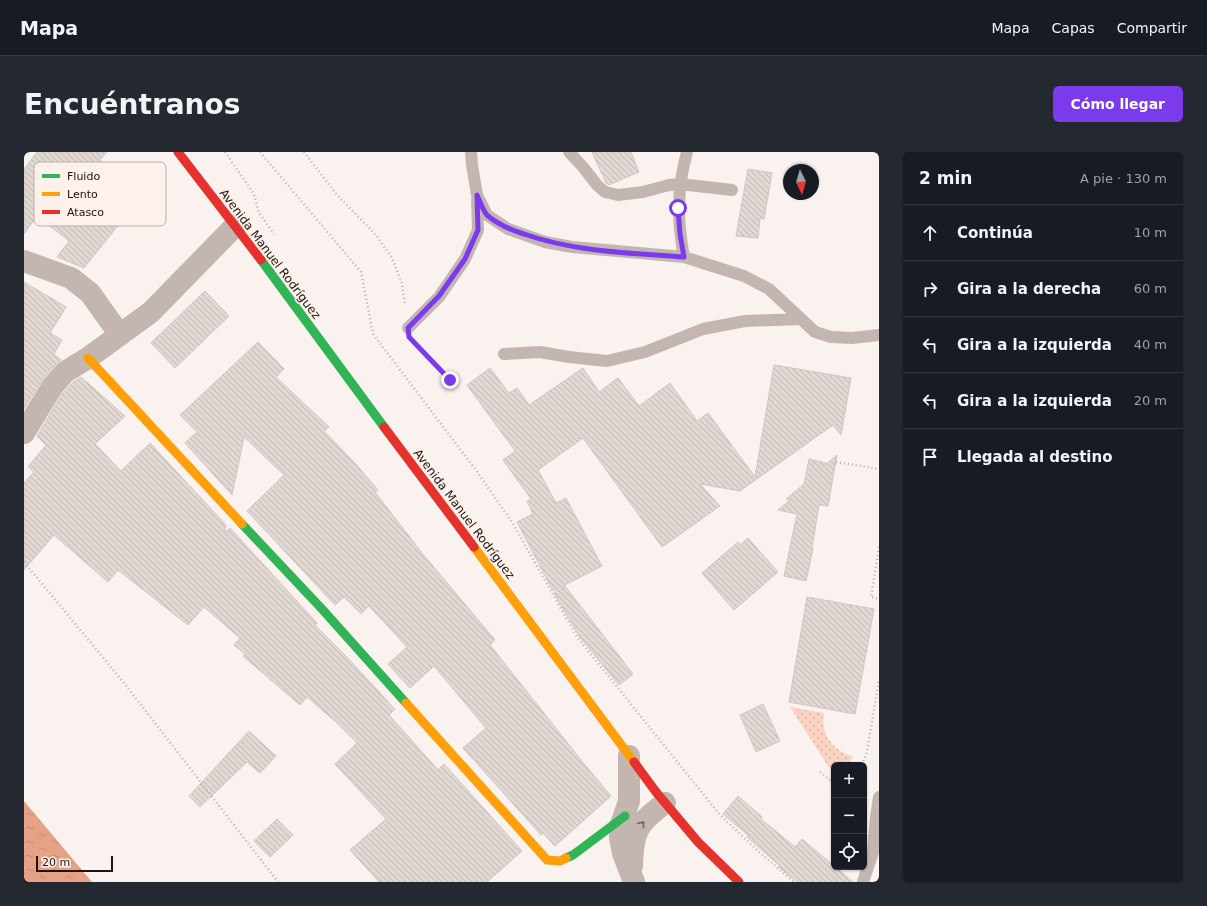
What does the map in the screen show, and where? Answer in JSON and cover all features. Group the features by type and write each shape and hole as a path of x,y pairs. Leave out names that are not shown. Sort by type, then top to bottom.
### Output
{"main road":[{"name":"Avenida Manuel Rodríguez","path":"178,152 235,226 665,803 698,842 739,882"},
{"path":"88,358 322,609 547,860 560,861 573,855 625,816"}],"street":[{"path":"24,433 52,387 65,372 120,336 151,312 235,226"},
{"path":"24,261 71,278 90,293 120,336"},
{"path":"629,756 629,801 620,827 620,838 623,853 633,878"},
{"path":"633,878 633,845 638,829 651,814 665,803"}],"lane":[{"path":"408,328 439,296 465,259 478,230 477,195 471,152"},
{"path":"569,152 597,185 605,192 618,195 643,192 669,185 680,184 732,190"},
{"path":"684,257 678,208 680,184 686,152"},
{"path":"477,195 487,215 508,229 545,242 572,247 684,257 744,276 769,289 787,304 815,332 831,336 852,338 879,335"},
{"path":"504,354 540,352 607,361 645,352 703,329 746,320 801,319"},
{"path":"863,882 873,852 879,797"}],"path":[{"path":"260,152 361,272 374,334 478,473 512,522 577,637 720,815 794,882"},
{"path":"304,152 337,195 376,236 392,258 402,284 409,337 450,380"},
{"path":"836,462 879,469"},
{"path":"879,547 871,597 879,599"},
{"path":"24,562 124,683 278,882"},
{"path":"863,762 867,752 879,679"},
{"path":"820,772 831,780"}],"shaded area":[{"path":"790,707 824,713 824,728 834,746 846,754 853,756 850,762 831,762 831,768 828,766"}],"water":[{"path":"24,801 92,882 24,882"}],"building":[{"path":"37,152 107,152 100,160 103,162 34,162 34,220 24,234 24,169"},
{"path":"592,152 631,152 639,172 609,185 606,183"},
{"path":"748,169 772,173 764,219 760,218 758,238 736,236"},
{"path":"50,226 117,226 84,268 57,257 69,241"},
{"path":"24,282 66,307 50,333 62,340 54,354 61,360 43,379 24,409"},
{"path":"205,291 229,316 175,368 151,343"},
{"path":"258,342 284,369 276,377 329,427 324,431 354,462 378,490 375,492 422,553 495,640 490,645 611,796 555,846 543,833 541,835 463,748 486,728 434,666 410,688 388,664 407,647 369,606 361,614 344,597 335,605 247,511 284,475 244,437 232,495 185,443 197,432 180,415"},
{"path":"774,365 851,378 841,435 833,425 740,491 700,484 720,506 662,547 583,438 538,470 556,503 566,498 602,566 553,591 517,522 533,514 527,501 531,499 503,460 515,451 467,385 490,368 509,393 517,388 529,405 583,368 599,392 618,378 639,406 670,383 697,421 708,413 755,477"},
{"path":"81,377 125,416 95,444 121,471 150,443 226,525 225,533 230,528 317,623 315,625 395,709 389,715 438,770 444,764 522,851 487,882 379,882 350,850 386,819 335,764 357,743 336,722 307,697 300,705 243,656 245,654 234,645 240,638 204,607 188,625 118,570 108,582 54,535 24,570 24,483 34,472 28,467 46,445 37,436 62,394 73,382"},
{"path":"837,455 828,506 819,505 813,549 806,581 784,576 797,514 778,510 790,500 786,499 804,484 809,459 826,463 825,465"},
{"path":"748,538 778,572 734,610 702,573 738,542 740,545"},
{"path":"565,586 633,674 619,685 579,636 554,593"},
{"path":"807,597 874,609 855,714 789,702"},
{"path":"763,704 780,741 756,752 740,715"},
{"path":"249,731 276,756 260,773 247,762 200,807 189,796"},
{"path":"738,796 762,817 761,819 795,847 802,839 831,863 831,870 839,870 853,882 797,882 747,837 749,836 723,814"},
{"path":"277,819 293,835 270,857 254,841"}],"traffic: fast":[{"path":"261,260 384,427"},
{"path":"242,524 322,609 406,703"},
{"path":"566,858 573,855 625,816"}],"traffic: slow":[{"path":"88,358 242,524"},
{"path":"474,547 634,762"},
{"path":"406,703 547,860 560,861 566,858"}],"traffic: jam":[{"path":"178,152 261,260"},
{"path":"384,427 474,547"},
{"path":"634,762 656,792 698,842 739,882"}],"route":[{"path":"450,380 409,337 408,328 439,296 465,259 478,230 477,195 487,215 508,229 545,242 572,247 684,257 678,208"}]}
